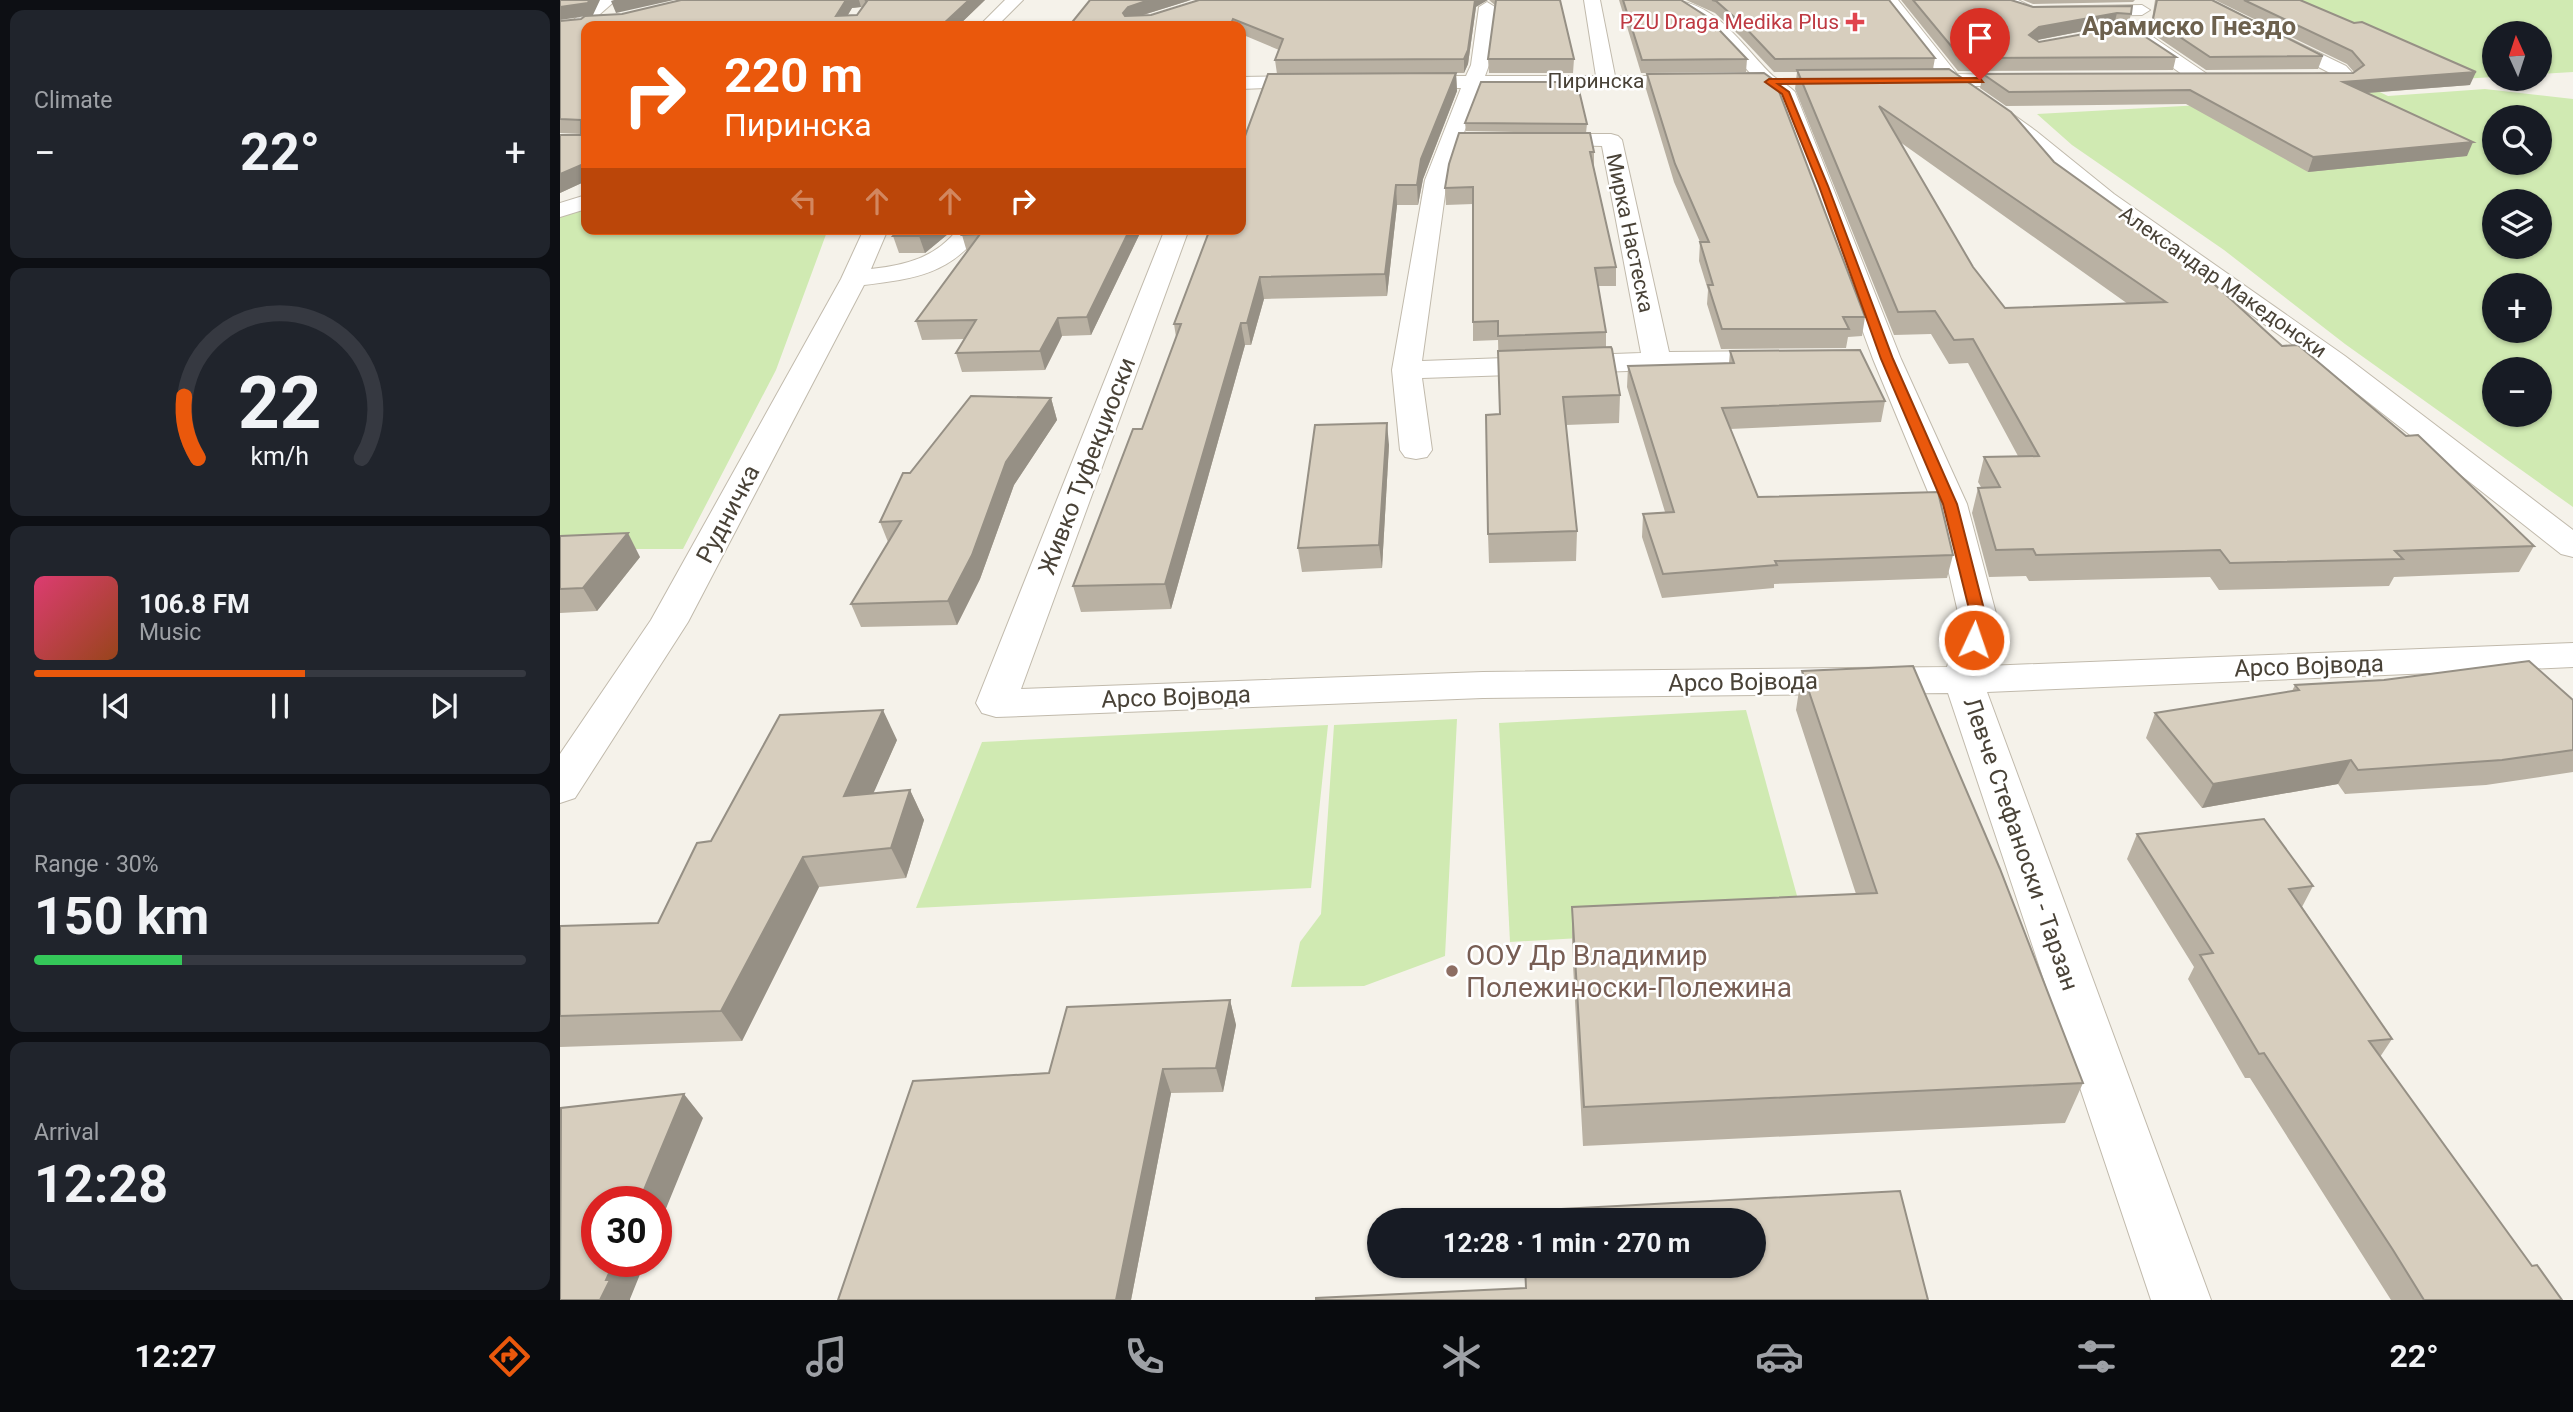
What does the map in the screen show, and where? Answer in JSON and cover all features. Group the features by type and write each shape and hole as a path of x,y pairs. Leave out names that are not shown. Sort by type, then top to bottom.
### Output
{"street":[{"path":"583,21 608,0"},
{"path":"992,21 1015,0"},
{"path":"1010,21 1033,0"},
{"path":"1592,0 1606,80"},
{"name":"Левче Стефаноски - Тарзан","path":"1675,0 1713,22 1769,82 1785,92 1823,186 1873,359 1950,504 1979,621 1963,680 2181,1300"},
{"name":"Александар Македонски","path":"1890,0 1952,80 2029,135 2106,199 2335,362 2573,547"},
{"path":"2008,0 2017,8 2031,12 2144,5 2132,34 2209,80 2175,80"},
{"path":"2197,0 2348,78 2282,79"},
{"path":"1416,450 1406,370 1436,180 1449,140 1480,65 1487,8"},
{"path":"608,21 615,20"},
{"path":"560,40 581,22"},
{"path":"560,27 581,25"},
{"path":"1887,81 2050,80"},
{"path":"1246,83 1337,82"},
{"name":"Пиринска","path":"1392,82 1717,82"},
{"path":"1449,140 1476,140"},
{"name":"Мирка Настеска","path":"1517,140 1611,140 1657,361"},
{"path":"560,210 581,204"},
{"name":"Рудничка","path":"560,787 669,622 854,279 873,235"},
{"path":"854,279 924,269 967,235"},
{"name":"Живко Туфекџиоски","path":"996,704 1175,235"},
{"path":"1406,370 1657,361 1805,360"},
{"name":"Арсо Војвода","path":"996,704 1483,685 1963,680 2573,655"}],"green space":[{"path":"2287,0 2573,0 2573,72 2552,73 2552,21 2482,21 2482,78 2461,79"},
{"path":"2359,82 2388,96 2482,89 2573,99 2573,507 2345,344 2224,250 2072,145 2037,114 2220,104"},
{"path":"581,210 581,235 826,235 776,370 683,549 560,549 560,216"},
{"path":"1746,710 1805,925 1510,942 1499,723"},
{"path":"1457,719 1445,956 1364,986 1291,987 1300,942 1321,914 1334,725"},
{"path":"1328,725 1311,888 916,908 982,742"}],"building":[{"path":"560,0 589,0 588,3 560,7"},
{"path":"681,0 846,0 836,16 857,15 867,1 865,0 969,0 946,21 581,21 581,120 560,119 560,21 581,19 585,16 622,14"},
{"path":"1090,0 1149,0 1128,7 1123,13 1125,16 1151,15 1199,0 1475,0 1468,50 1464,59 1275,60 1283,39 1246,24 1246,21 1073,21"},
{"path":"1496,0 1560,0 1574,59 1488,59"},
{"path":"1623,0 1681,0 1706,16 1747,59 1642,60"},
{"path":"1712,0 1889,0 1935,58 1775,59 1741,23"},
{"path":"1913,0 2011,0 2033,7 2132,6 2131,14 2117,13 2039,27 2029,35 2039,42 2117,28 2135,30 2176,57 1961,58"},
{"path":"2157,0 2212,0 2323,56 2210,57 2153,19"},
{"path":"2244,0 2300,0 2354,23 2362,22 2476,72 2343,82 2473,142 2313,157 2190,90 2009,92 1983,74 2353,73 2364,65 2352,51"},
{"path":"1949,69 2011,112 2054,162 2179,252 2282,346 2298,345 2406,436 2418,435 2534,546 2395,551 2403,559 2230,563 2220,550 2036,555 2033,549 1996,550 1978,488 2000,487 1984,457 2039,456 1973,339 1954,340 1935,311 1898,312 1797,70","holes":["1879,106 2166,302 2005,308 1973,267"]},
{"path":"1456,73 1421,159 1417,185 1396,185 1385,274 1260,277 1247,323 1241,323 1165,584 1073,586 1133,429 1142,429 1181,324 1174,324 1208,235 1246,235 1246,133 1268,74"},
{"path":"1764,73 1775,81 1865,317 1843,317 1849,329 1722,329 1708,285 1713,285 1700,242 1709,242 1675,164 1647,74"},
{"path":"1481,82 1577,82 1587,124 1465,123"},
{"path":"1459,133 1590,133 1594,152 1590,152 1616,267 1595,268 1606,332 1498,336 1498,321 1473,322 1473,187 1445,188"},
{"path":"560,135 581,135 581,165 560,174"},
{"path":"979,235 1127,235 1087,317 1058,318 1040,351 956,353 976,320 916,321"},
{"path":"1611,347 1620,395 1563,397 1577,531 1488,534 1486,415 1500,414 1498,351"},
{"path":"1860,350 1885,401 1722,408 1758,497 1938,492 1953,555 1775,561 1777,565 1663,574 1643,514 1674,512 1628,366 1734,363 1730,351"},
{"path":"971,396 1051,398 1006,462 972,555 948,601 851,604 901,521 880,522 903,473 910,473"},
{"path":"1387,423 1379,545 1298,548 1315,425"},
{"path":"628,533 583,588 560,589 560,536"},
{"path":"2529,661 2573,700 2573,750 2502,760 2358,770 2351,760 2213,784 2155,713 2299,690 2295,685 2384,680"},
{"path":"1913,666 2000,869 2083,1083 1584,1107 1572,907 1877,893 1802,671"},
{"path":"883,710 844,796 910,790 891,848 803,857 721,1011 560,1016 560,926 658,923 697,843 711,841 780,715"},
{"path":"2264,819 2313,886 2289,889 2392,1039 2369,1041 2532,1266 2537,1265 2562,1300 2424,1300 2264,1053 2259,1054 2200,955 2213,953 2137,834"},
{"path":"1230,1000 1216,1068 1163,1069 1116,1300 838,1300 913,1081 1049,1073 1067,1007"},
{"path":"684,1094 646,1186 581,1186 581,1277 607,1277 606,1280 610,1280 600,1300 560,1300 561,1108"},
{"path":"1900,1191 1928,1300 1316,1300 1526,1288 1526,1278 1766,1278 1766,1208 1579,1208"}],"place":[{"name":"PZU Draga Medika Plus","path":"1855,22"},
{"name":"ООУ Др Владимир Полежиноски-Полежина","path":"1452,971"}],"district":[{"name":"Арамиско Гнездо","path":"2189,26"}],"route":[{"path":"1974,640 1979,621 1950,504 1887,359 1785,92 1769,82 1980,80"}]}
